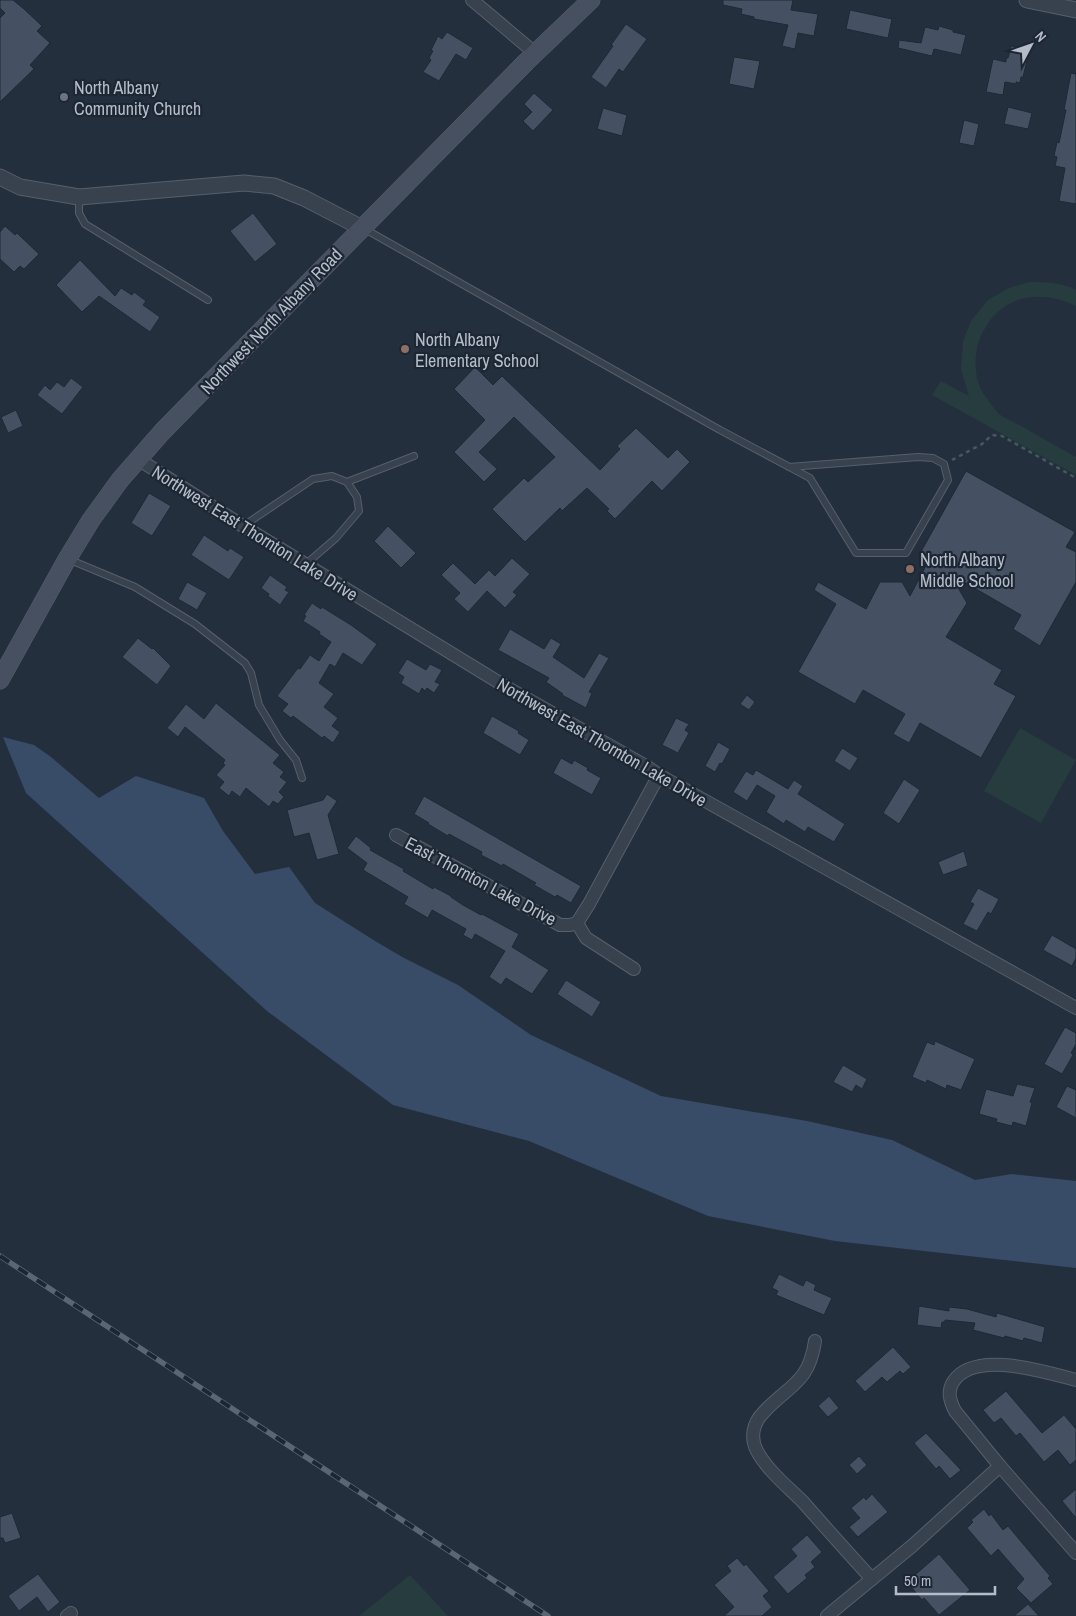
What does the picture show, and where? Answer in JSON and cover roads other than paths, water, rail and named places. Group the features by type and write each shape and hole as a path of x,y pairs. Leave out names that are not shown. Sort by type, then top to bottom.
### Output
{"main road":[{"name":"Northwest North Albany Road","path":"0,680 90,520 138,459 162,432 362,228 535,53 591,0"}],"street":[{"path":"472,0 535,53"},
{"path":"1027,0 1076,10"},
{"path":"0,177 20,187 79,197 244,183 274,186 304,198 362,228"},
{"name":"Northwest East Thornton Lake Drive","path":"138,459 243,526 508,688 659,775 1076,1008"},
{"name":"East Thornton Lake Drive","path":"396,835 560,924 570,925 578,923 659,775"},
{"path":"578,923 586,938 634,969"},
{"path":"815,1341 813,1358 808,1369 792,1388 758,1418 754,1428 754,1444 757,1452 774,1473 872,1580"},
{"path":"1076,1380 1012,1366 985,1364 964,1370 956,1377 951,1385 949,1394 950,1402 955,1411 1076,1553"},
{"path":"827,1616 912,1546 1000,1466"}],"lane":[{"path":"79,197 79,213 85,224 208,300"},
{"path":"362,228 720,430 789,467 810,478 856,553 906,553 948,480 944,464 933,458 918,457 789,467"},
{"path":"347,482 414,456"},
{"path":"243,526 314,478 332,476 347,482 357,496 359,511 336,538 306,564"},
{"path":"67,558 135,587 195,624 245,663 251,673 259,705 280,740 296,760 302,778"}],"water":[{"path":"3,737 34,745 99,798 136,776 204,798 223,831 255,874 289,867 315,903 375,941 458,985 531,1035 661,1096 807,1121 892,1140 975,1180 1012,1174 1076,1181 1076,1268 835,1241 708,1216 529,1141 393,1105 267,1011 26,793"}],"railway":[{"path":"0,1256 548,1616"}],"place":[{"name":"North Albany Community Church","path":"64,97"},
{"name":"North Albany Elementary School","path":"405,349"},
{"name":"North Albany Middle School","path":"910,569"}]}
